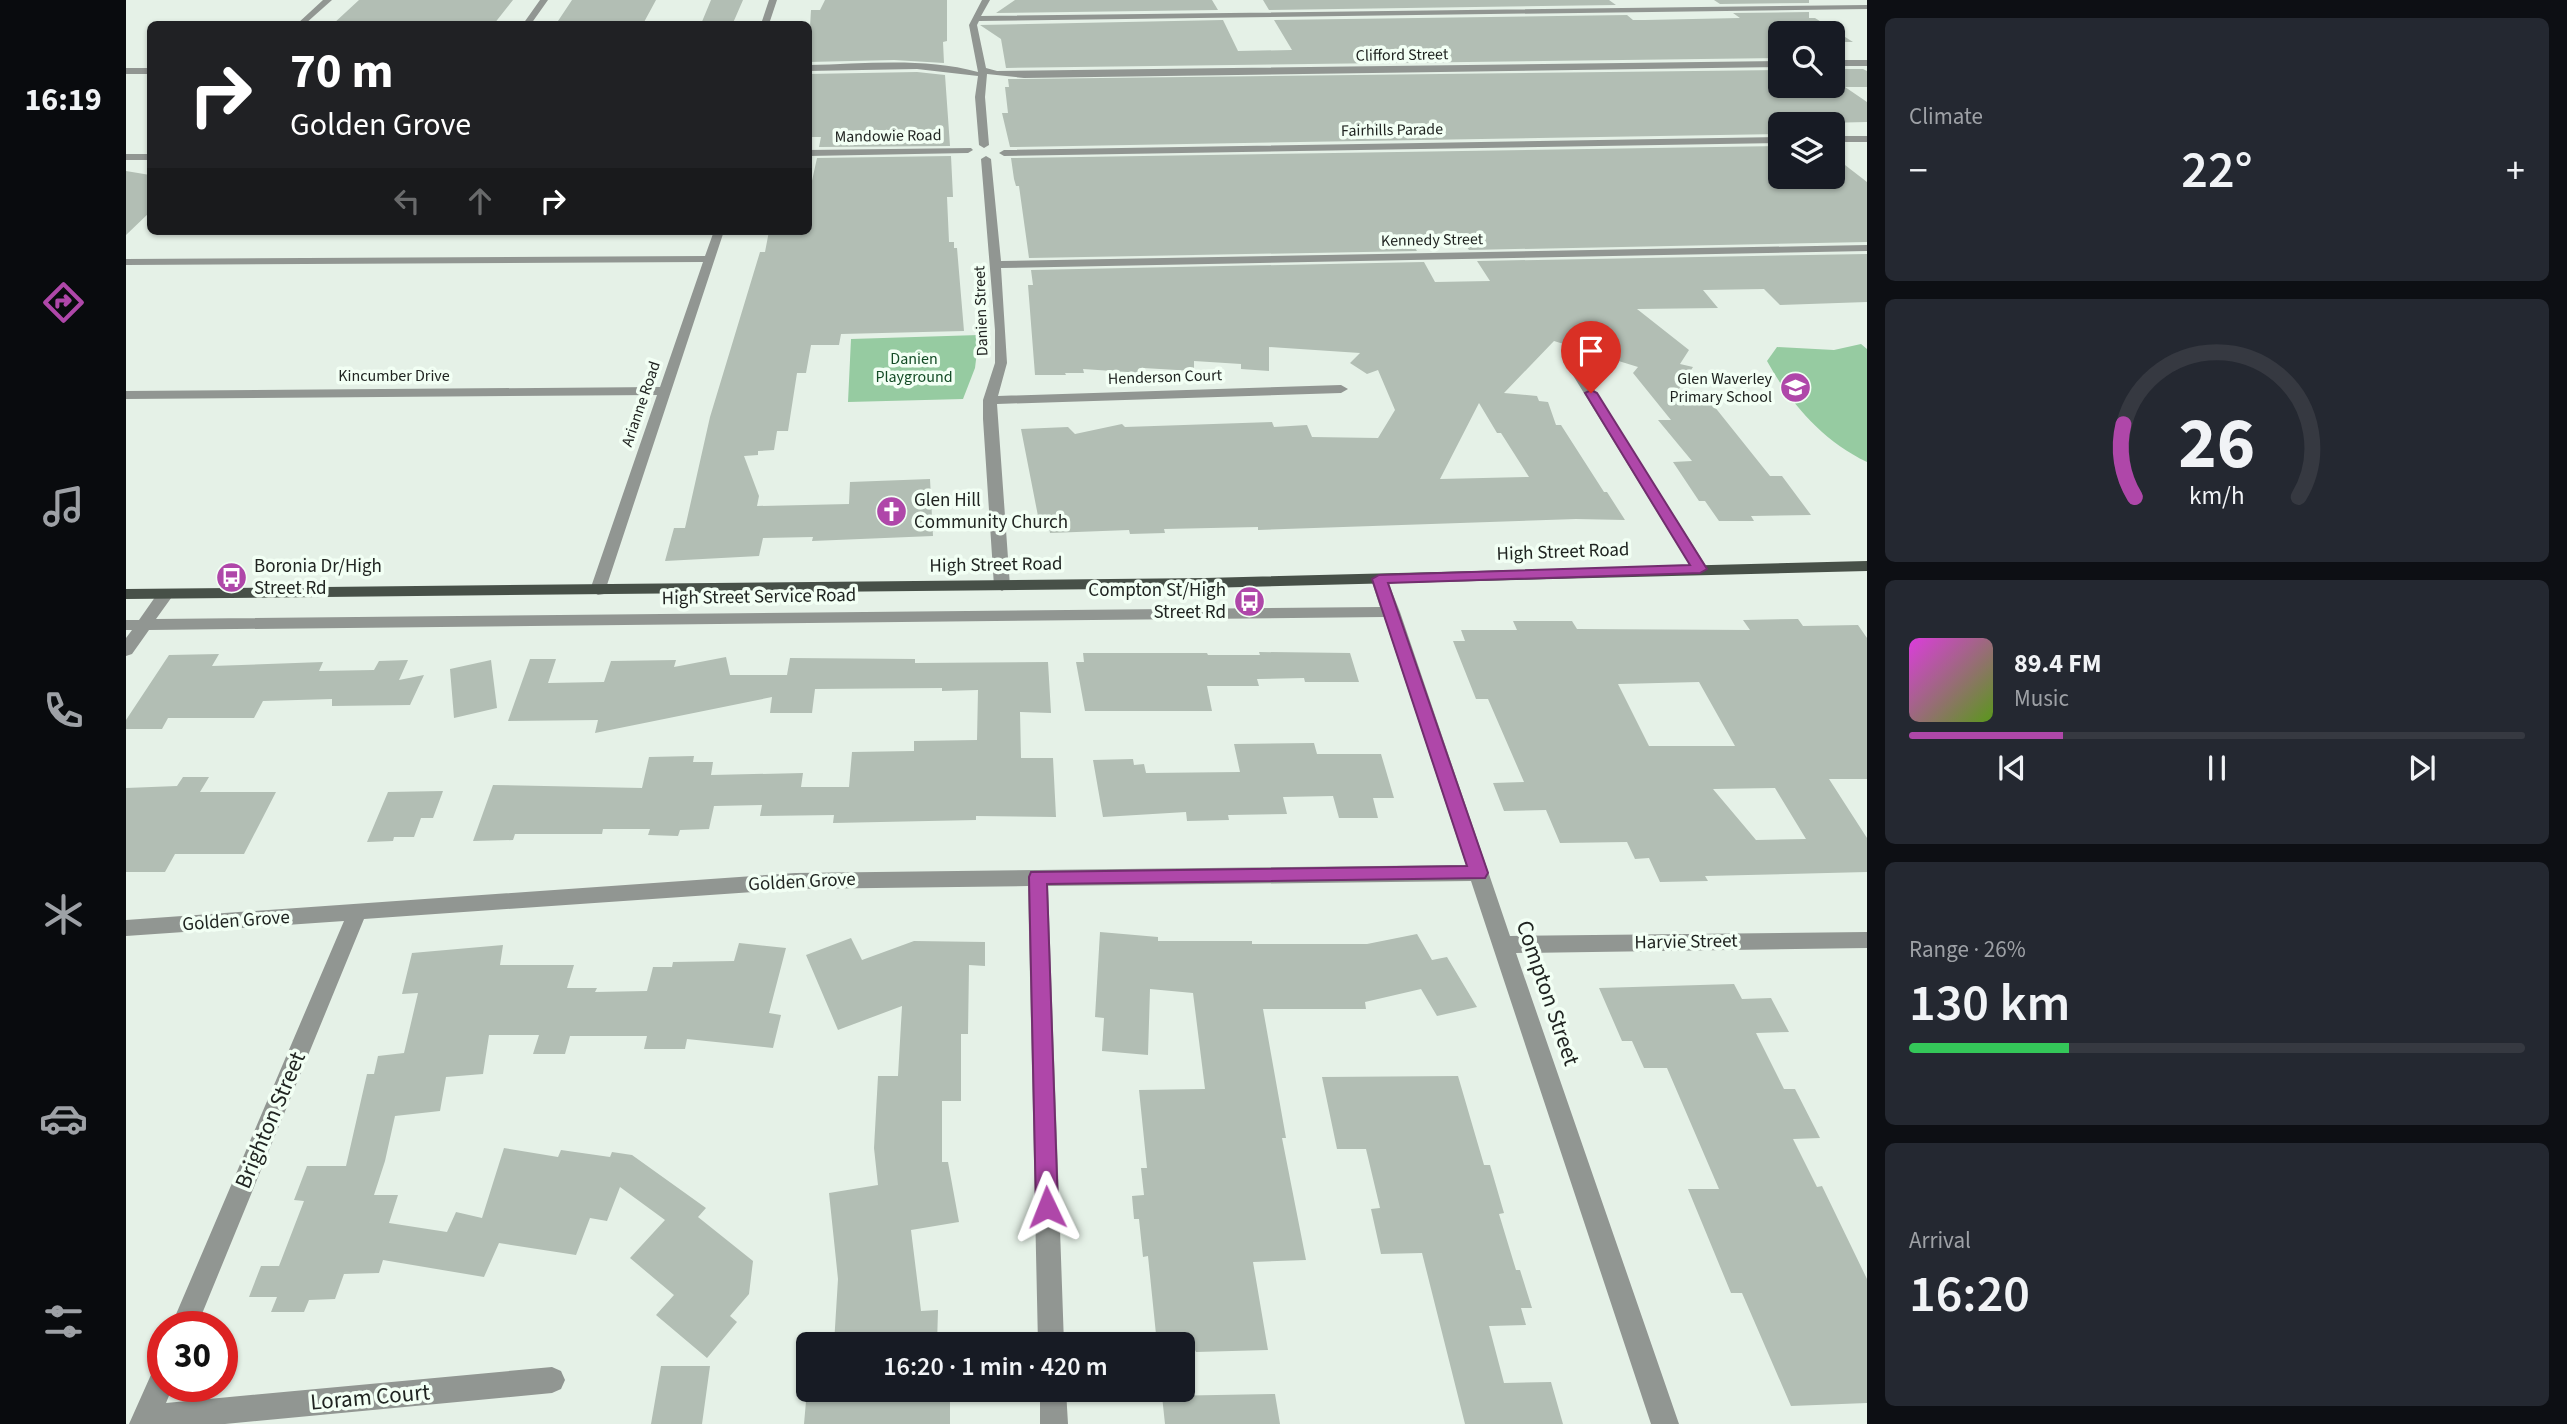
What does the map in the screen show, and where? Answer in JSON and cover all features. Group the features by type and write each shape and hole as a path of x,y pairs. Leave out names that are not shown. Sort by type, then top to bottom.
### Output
{"main road":[{"name":"High Street Road","path":"126,594 1002,586 1867,566"}],"street":[{"path":"304,21 328,0"},
{"path":"529,21 544,0"},
{"path":"766,21 773,0"},
{"path":"980,97 976,91 978,72 975,19 986,0"},
{"path":"1349,0 1360,13"},
{"path":"975,19 1867,7"},
{"path":"976,45 973,61 982,81 980,97 984,145"},
{"path":"812,68 934,68 973,61"},
{"path":"1845,63 1867,63"},
{"name":"Clifford Street","path":"934,68 1024,75 1768,64"},
{"path":"126,71 147,71"},
{"name":"Clifford Street","path":"982,81 1024,75"},
{"path":"1845,139 1867,139"},
{"name":"Fairhills Parade","path":"1004,153 1768,140"},
{"path":"984,145 1004,153 999,158 986,159 974,156 968,150 973,146 984,145"},
{"name":"Mandowie Road","path":"812,153 968,150"},
{"path":"126,157 147,157"},
{"name":"Danien Street","path":"986,159 997,265 1001,363 990,400 1002,586"},
{"name":"Arianne Road","path":"598,590 718,235"},
{"name":"Kennedy Street","path":"997,265 1867,248"},
{"path":"126,262 710,258"},
{"path":"1577,372 1700,569"},
{"name":"Henderson Court","path":"990,400 1341,389"},
{"name":"Kincumber Drive","path":"126,395 663,391"},
{"name":"Compton Street","path":"1379,579 1665,1424"},
{"path":"126,650 166,594"},
{"name":"High Street Service Road","path":"126,625 1392,612"},
{"name":"Golden Grove","path":"126,928 795,881 1479,873"},
{"path":"1038,877 1051,1332"},
{"name":"Brighton Street","path":"190,1311 357,913"},
{"name":"Harvie Street","path":"1505,945 1867,940"},
{"name":"Loram Court","path":"144,1421 552,1380"},
{"path":"144,1421 152,1402"},
{"path":"1053,1402 1054,1424"}],"green space":[{"name":"Danien Playground","path":"979,335 975,368 963,399 848,402 851,339"},
{"path":"1861,344 1867,349 1867,462 1836,443 1809,419 1786,392 1767,361 1777,347 1834,350"}],"building":[{"path":"359,0 513,0 496,21 336,21"},
{"path":"572,0 656,0 645,21 558,21"},
{"path":"711,0 743,0 734,21 702,21"},
{"path":"825,0 947,0 944,63 894,60 812,62 811,10 820,10"},
{"path":"1015,0 1212,0 1218,10 996,13"},
{"path":"1263,0 1609,0 1616,5 1269,10"},
{"path":"1714,0 1809,0 1809,3 1720,4"},
{"path":"1809,12 1809,18 1820,21 1768,21 1768,58 1006,68 1001,39 980,25 1223,20 1238,51 1292,50 1274,20 1627,15 1633,20 1740,18 1733,13"},
{"path":"1845,69 1867,71 1867,87 1845,87"},
{"path":"1768,70 1768,98 1845,98 1845,87 1867,102 1867,122 1845,123 1845,112 1768,112 1768,134 1010,147 1002,113 1008,113 1005,87 1009,87 1008,79"},
{"path":"917,72 945,75 950,146 819,147 821,137 812,137 812,74"},
{"path":"1768,146 1768,189 1845,189 1845,165 1867,182 1867,242 1469,250 1460,237 1409,238 1417,251 1029,258 1019,186 1016,186 1014,179 1011,158"},
{"path":"951,156 953,197 947,197 949,242 954,242 954,248 957,248 964,331 841,334 839,345 811,345 806,373 797,373 788,431 777,431 774,450 758,451 758,455 744,456 759,496 757,506 849,504 850,482 930,479 933,536 812,541 813,537 763,538 759,556 665,561 674,528 685,528 710,417 760,252 765,252 768,235 812,235 812,181 817,158"},
{"path":"126,171 147,174 147,215 126,235"},
{"path":"1867,254 1867,302 1780,305 1764,289 1703,290 1718,308 1637,309 1689,350 1680,364 1693,367 1677,392 1702,391 1770,476 1782,476 1811,515 1751,516 1754,521 1719,521 1705,501 1699,501 1673,462 1692,461 1658,420 1671,420 1633,373 1638,367 1554,341 1504,393 1537,396 1539,401 1548,402 1556,425 1561,425 1625,520 1576,519 1258,530 1258,527 1164,529 1165,533 1130,534 1129,530 1050,533 1047,516 1038,516 1021,429 1068,427 1075,434 1122,424 1125,427 1272,422 1274,427 1307,425 1312,437 1378,438 1395,410 1378,370 1367,374 1350,363 1360,353 1269,347 1269,371 1241,369 1241,364 1194,361 1194,371 1143,368 1142,373 1083,369 1084,373 1035,375 1028,285 1033,285 1031,270 1424,262 1435,282 1490,281 1477,261","holes":["1479,403 1497,433 1501,433 1529,477 1440,479"]},
{"path":"1798,619 1803,626 1858,625 1867,638 1867,779 1829,779 1867,838 1867,872 1705,876 1708,881 1660,882 1649,858 1635,859 1627,842 1560,843 1546,810 1504,811 1493,783 1524,782 1488,699 1476,699 1453,641 1465,641 1461,630 1517,630 1513,621 1572,621 1577,629 1750,630 1743,620","holes":["1699,682 1735,746 1649,746 1618,684","1775,788 1806,839 1756,840 1713,789"]},
{"path":"1259,652 1350,653 1359,682 1305,682 1304,678 1257,679 1259,686 1207,686 1212,711 1085,711 1076,662 1084,662 1083,653 1260,655"},
{"path":"219,654 212,666 323,662 319,671 374,670 379,661 408,660 399,680 424,675 410,705 332,706 332,699 263,701 254,718 168,718 162,729 126,729 126,720 169,655"},
{"path":"726,657 730,675 787,675 790,658 915,659 915,663 1048,662 1051,713 1020,712 1021,758 1053,758 1056,817 976,816 976,820 833,823 834,815 760,816 762,805 714,806 709,829 680,830 678,836 648,835 650,829 603,829 602,834 515,834 513,840 473,841 493,785 642,788 649,757 694,756 693,762 713,762 711,775 803,773 801,787 849,787 852,752 914,751 914,741 977,740 978,690 942,691 942,688 815,689 812,713 770,713 772,697 595,733 598,720 508,721 530,659 556,659 548,683 604,682 611,661 676,660 674,667"},
{"path":"491,660 497,708 454,718 450,669"},
{"path":"1314,743 1317,754 1381,754 1394,798 1373,798 1378,818 1339,818 1333,796 1283,797 1287,814 1228,815 1229,820 1187,821 1186,812 1103,817 1093,760 1133,759 1134,765 1144,764 1146,773 1240,772 1234,744"},
{"path":"183,777 209,777 200,792 276,792 244,854 175,854 165,872 126,872 126,788 177,786"},
{"path":"443,791 433,818 421,818 414,837 394,837 393,841 367,842 388,792"},
{"path":"1100,932 1158,937 1158,941 1252,941 1252,944 1367,944 1417,934 1432,960 1447,957 1477,1007 1437,1016 1421,989 1365,1002 1366,1009 1263,1009 1286,1138 1282,1138 1306,1260 1253,1262 1268,1350 1196,1352 1195,1332 1156,1332 1148,1256 1143,1257 1139,1219 1134,1219 1132,1196 1144,1195 1141,1168 1147,1168 1139,1090 1205,1089 1193,993 1150,989 1148,1055 1102,1051 1104,1018 1095,1017"},
{"path":"851,938 862,960 914,941 985,942 985,966 969,965 968,1034 961,1034 961,1101 942,1101 942,1162 948,1162 959,1222 911,1230 921,1311 938,1310 937,1332 835,1332 838,1279 829,1193 878,1185 874,1148 878,1076 898,1076 902,1006 838,1030 806,955"},
{"path":"739,943 786,948 769,1013 781,1015 773,1048 687,1039 685,1049 644,1049 647,1036 570,1036 565,1054 533,1054 539,1035 489,1035 483,1074 446,1077 440,1111 395,1116 374,1195 398,1195 389,1223 447,1232 456,1212 482,1218 504,1148 558,1157 561,1150 610,1157 612,1152 632,1155 706,1208 698,1217 753,1261 749,1294 730,1316 737,1322 707,1358 656,1315 674,1295 630,1258 665,1220 620,1187 607,1221 590,1218 576,1255 499,1243 484,1277 383,1260 379,1273 344,1274 335,1299 309,1300 304,1312 271,1312 277,1297 249,1297 261,1266 279,1266 304,1201 294,1200 307,1166 346,1166 367,1074 374,1074 378,1056 404,1053 418,993 402,994 412,953 503,945 500,965 574,965 567,988 597,988 595,992 647,991 653,967 672,967 673,962 734,961"},
{"path":"1734,984 1742,999 1771,998 1789,1032 1756,1033 1784,1089 1795,1089 1820,1138 1793,1139 1817,1187 1822,1186 1867,1279 1867,1403 1791,1406 1742,1293 1731,1293 1688,1189 1719,1189 1667,1068 1644,1068 1632,1041 1622,1041 1599,988"},
{"path":"1458,1076 1484,1165 1490,1165 1504,1213 1499,1214 1516,1270 1520,1270 1532,1308 1521,1308 1526,1325 1489,1326 1504,1383 1551,1382 1563,1424 1465,1424 1422,1253 1381,1254 1371,1209 1380,1208 1366,1149 1337,1149 1322,1077"},
{"path":"661,1366 710,1366 702,1424 651,1424"},
{"path":"1275,1394 1280,1424 1165,1424 1163,1402 1195,1402 1195,1395"},
{"path":"806,1402 950,1402 950,1424 804,1424"}],"place":[{"name":"Glen Waverley Primary School","path":"1795,388"},
{"name":"Glen Hill Community Church","path":"891,511"},
{"name":"Boronia Dr/High Street Rd","path":"231,577"},
{"name":"Compton St/High Street Rd","path":"1249,601"}],"route":[{"path":"1047,1207 1038,877 1479,873 1379,579 1700,569 1591,393"}]}
